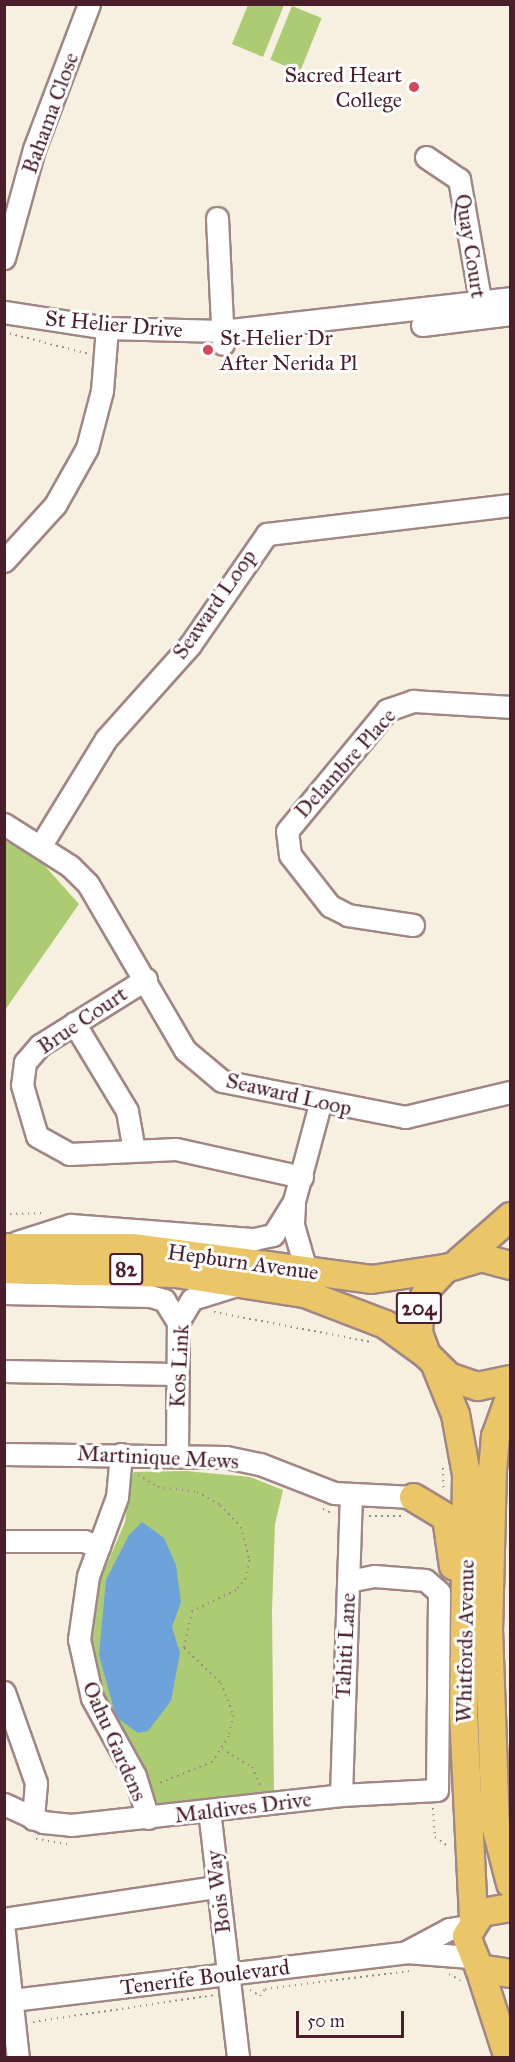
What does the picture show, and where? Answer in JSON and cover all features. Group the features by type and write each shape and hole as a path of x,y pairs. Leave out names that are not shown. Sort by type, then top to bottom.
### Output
{"main road":[{"name":"204","path":"431,1361 418,1332 419,1308 428,1286 510,1216"},
{"name":"Hepburn Avenue","path":"4,1247 132,1247 371,1279 452,1265"},
{"name":"82","path":"452,1265 481,1257 510,1265"},
{"name":"Hepburn Avenue","path":"4,1269 109,1268 246,1282 329,1299 385,1324 431,1361"},
{"name":"82","path":"431,1361 477,1386 510,1379"},
{"name":"Whitfords Avenue","path":"431,1361 455,1414 454,1478 463,1627 471,1923 475,1962"},
{"name":"Whitfords Avenue","path":"510,1395 495,1436 492,1468 488,1628 495,1825 510,1883"},
{"path":"422,1491 444,1490 454,1478"},
{"path":"422,1491 446,1517 463,1627"},
{"path":"471,1923 491,1907 510,1907"},
{"path":"475,1962 510,1973"},
{"path":"475,1962 508,2058"}],"street":[{"name":"Bahama Close","path":"4,258 34,149 89,4"},
{"name":"Quay Court","path":"426,157 459,179 481,310"},
{"path":"216,218 223,338"},
{"name":"St Helier Drive","path":"481,310 510,298"},
{"name":"St Helier Drive","path":"4,324 107,335 223,338 481,310 510,314"},
{"name":"St Helier Drive","path":"4,312 107,335"},
{"path":"4,561 55,505 87,448 102,392 107,335"},
{"name":"Seaward Loop","path":"40,845 106,739 190,645 267,534 510,505"},
{"name":"Delambre Place","path":"413,925 348,915 330,906 290,855 287,831 387,710 413,701 510,707"},
{"name":"Seaward Loop","path":"4,824 40,845 88,884 146,979 185,1050 203,1069 222,1081 320,1104 405,1117 510,1092"},
{"name":"Brue Court","path":"134,1149 69,1154 37,1137 22,1085 26,1062 74,1023 146,979"},
{"path":"74,1023 127,1111 134,1149 176,1149 302,1177"},
{"path":"4,1247 70,1225 254,1239 273,1235 294,1201 320,1104"},
{"path":"294,1201 299,1244 304,1263 315,1273"},
{"name":"Kos Link","path":"177,1456 175,1374 178,1322 192,1299 246,1282"},
{"path":"4,1293 150,1296 164,1300 178,1322"},
{"path":"4,1371 175,1374"},
{"name":"Martinique Mews","path":"4,1454 121,1454 244,1460 351,1496 422,1491"},
{"name":"Oahu Gardens","path":"121,1454 115,1505 99,1547 81,1613 82,1664 103,1723 135,1776 148,1818"},
{"name":"Tahiti Lane","path":"341,1795 351,1496"},
{"path":"4,1541 84,1541 99,1547"},
{"name":"Maldives Drive","path":"4,1804 33,1818 71,1826 341,1795 431,1802 439,1592 425,1580 374,1576 349,1581"},
{"path":"4,1692 39,1793 33,1818"},
{"name":"Bois Way","path":"209,1810 216,1887 238,2058"},
{"path":"4,1919 216,1887"},
{"name":"Tenerife Boulevard","path":"406,1952 449,1929 471,1923"},
{"path":"4,1932 7,2001 18,2058"},
{"name":"Tenerife Boulevard","path":"7,2001 406,1952 475,1962"}],"path":[{"path":"4,332 69,345 91,355 92,364"},
{"path":"143,1471 134,1472 158,1487 206,1495 233,1516 245,1540 246,1578 236,1590 192,1611 184,1648 221,1683 229,1699 232,1726 222,1749 200,1769 148,1790"},
{"path":"422,1491 454,1478"},
{"path":"313,1504 334,1514"},
{"path":"222,1749 252,1767 265,1804"}],"green space":[{"path":"248,5 284,5 263,57 232,44"},
{"path":"292,6 322,18 300,72 270,60"},
{"path":"5,841 36,856 79,904 5,1010"},
{"path":"186,1471 250,1477 283,1490 275,1524 272,1611 274,1793 165,1808 150,1797 107,1711 95,1670 91,1625 98,1585 125,1522 130,1479 134,1472"}],"water":[{"path":"142,1522 164,1538 176,1565 181,1602 172,1627 180,1653 171,1701 148,1731 138,1733 116,1717 99,1655 106,1580 129,1535"}],"place":[{"name":"Sacred Heart College","path":"414,87"},
{"name":"St Helier Dr After Nerida Pl","path":"208,350"}]}
